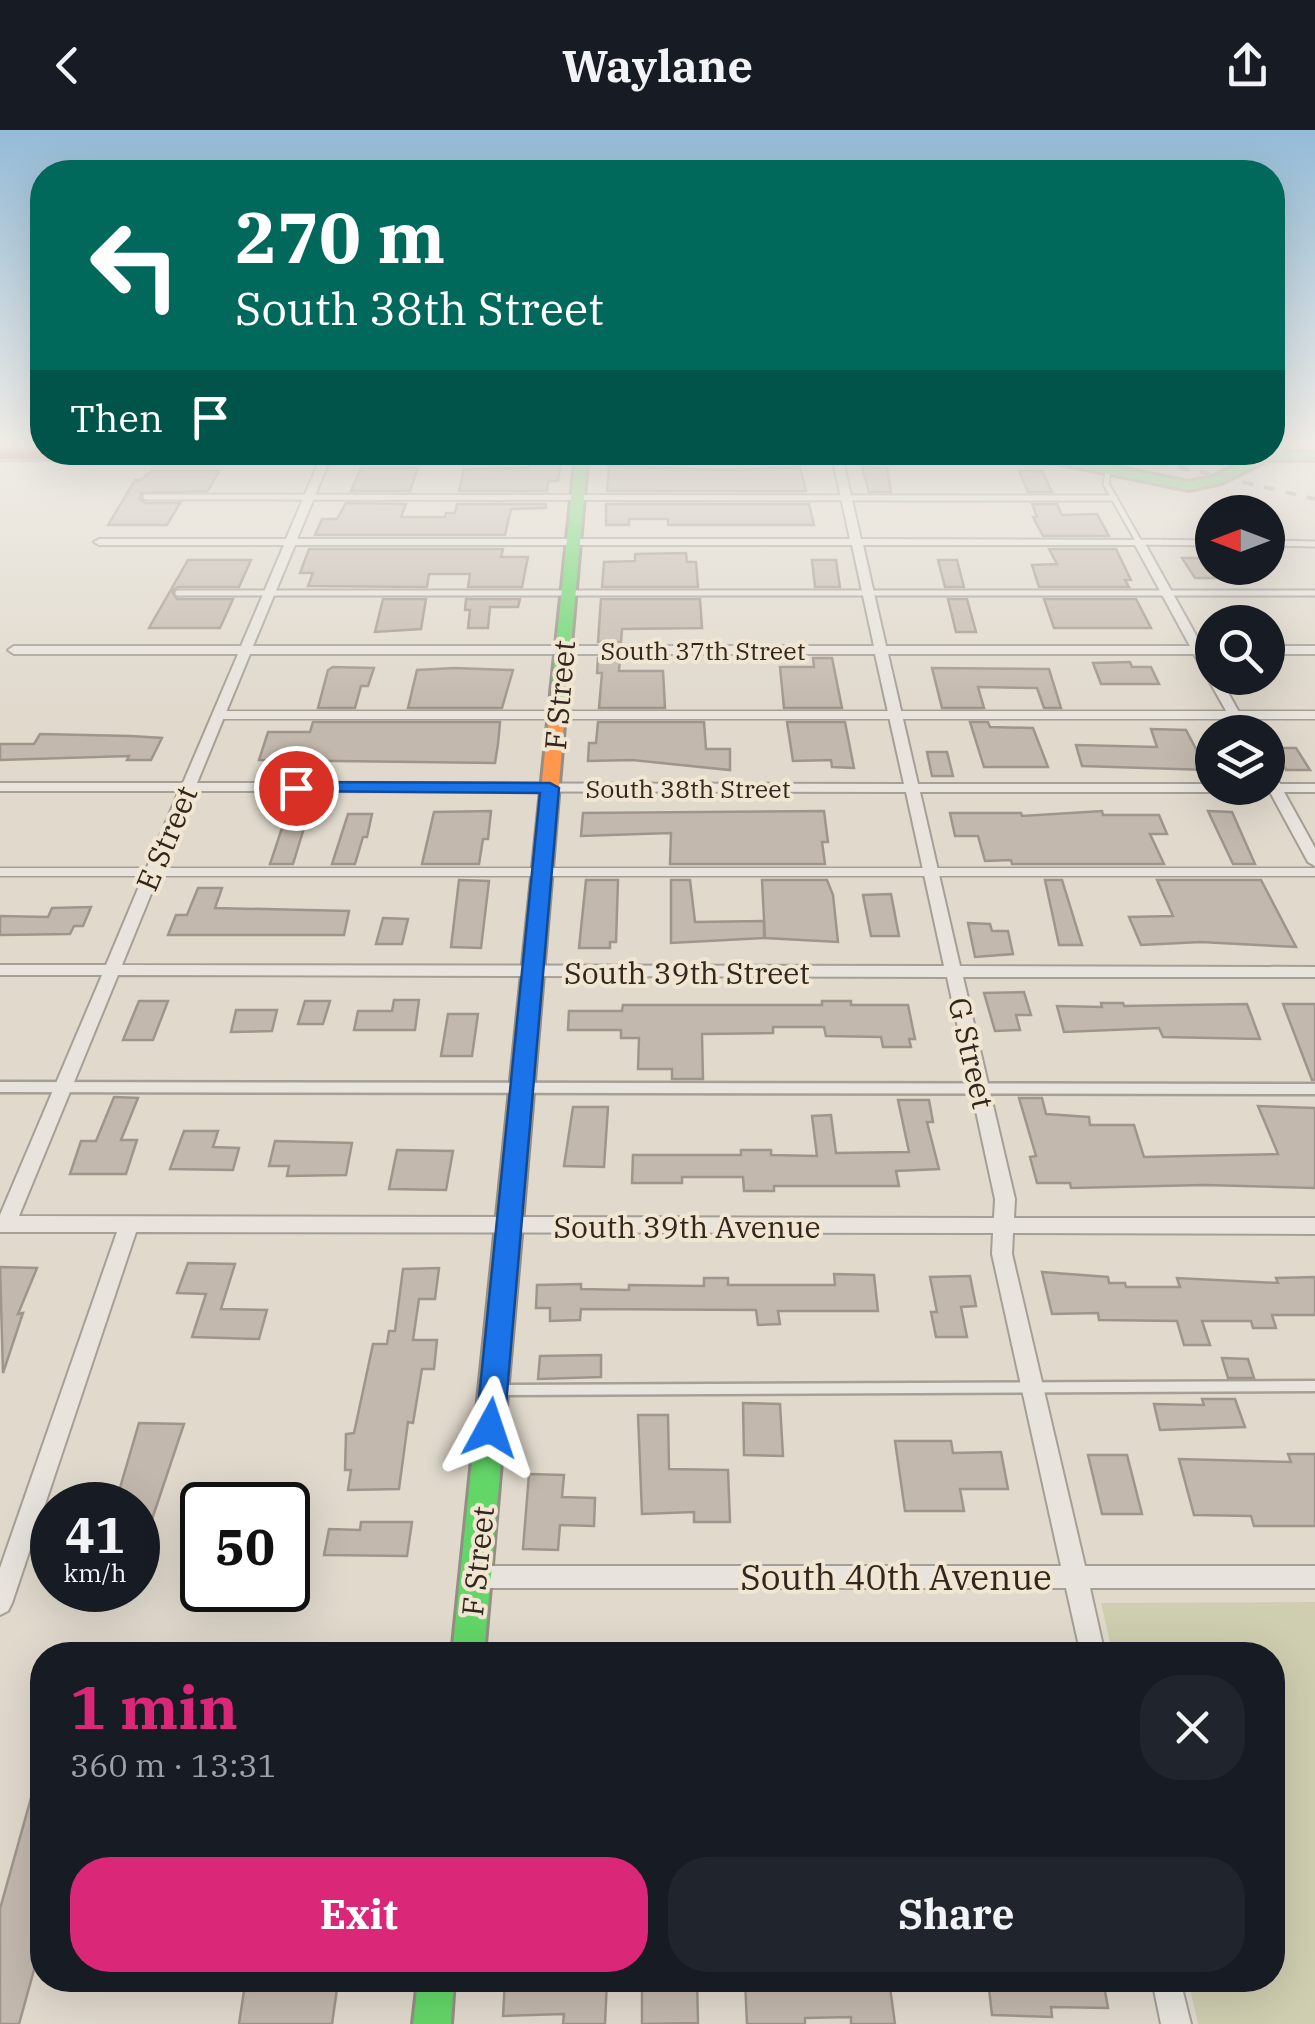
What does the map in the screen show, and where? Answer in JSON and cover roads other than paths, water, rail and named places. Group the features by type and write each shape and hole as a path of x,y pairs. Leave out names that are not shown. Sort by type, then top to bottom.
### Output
{"street":[{"name":"E Street","path":"3,1224 294,531"},
{"name":"F Street","path":"469,1642 575,531"},
{"name":"G Street","path":"854,531 1005,1198 1002,1254 1091,1642"},
{"path":"99,542 1139,542 1195,634"},
{"name":"South 37th Street","path":"14,650 1195,650"},
{"path":"1285,650 1315,650"},
{"path":"1223,695 1234,715"},
{"name":"South 38th Street","path":"0,787 912,789 1195,783"},
{"name":"South 38th Street","path":"1285,784 1315,788"},
{"path":"1284,805 1315,862"},
{"name":"South 39th Street","path":"0,970 1315,972"},
{"name":"South 39th Avenue","path":"3,1224 1315,1226"},
{"path":"0,1604 129,1224"},
{"name":"South 40th Avenue","path":"476,1577 1315,1577"},
{"path":"432,2024 435,1992"},
{"path":"1169,1992 1176,2024"}],"lane":[{"path":"1133,531 1139,542 1195,543"},
{"path":"1285,543 1315,544"},
{"path":"178,593 1315,593"},
{"path":"217,715 1195,715"},
{"path":"1285,715 1315,715"},
{"path":"0,872 1315,872"},
{"path":"0,1087 1315,1089"},
{"path":"494,1390 1315,1386"}]}
